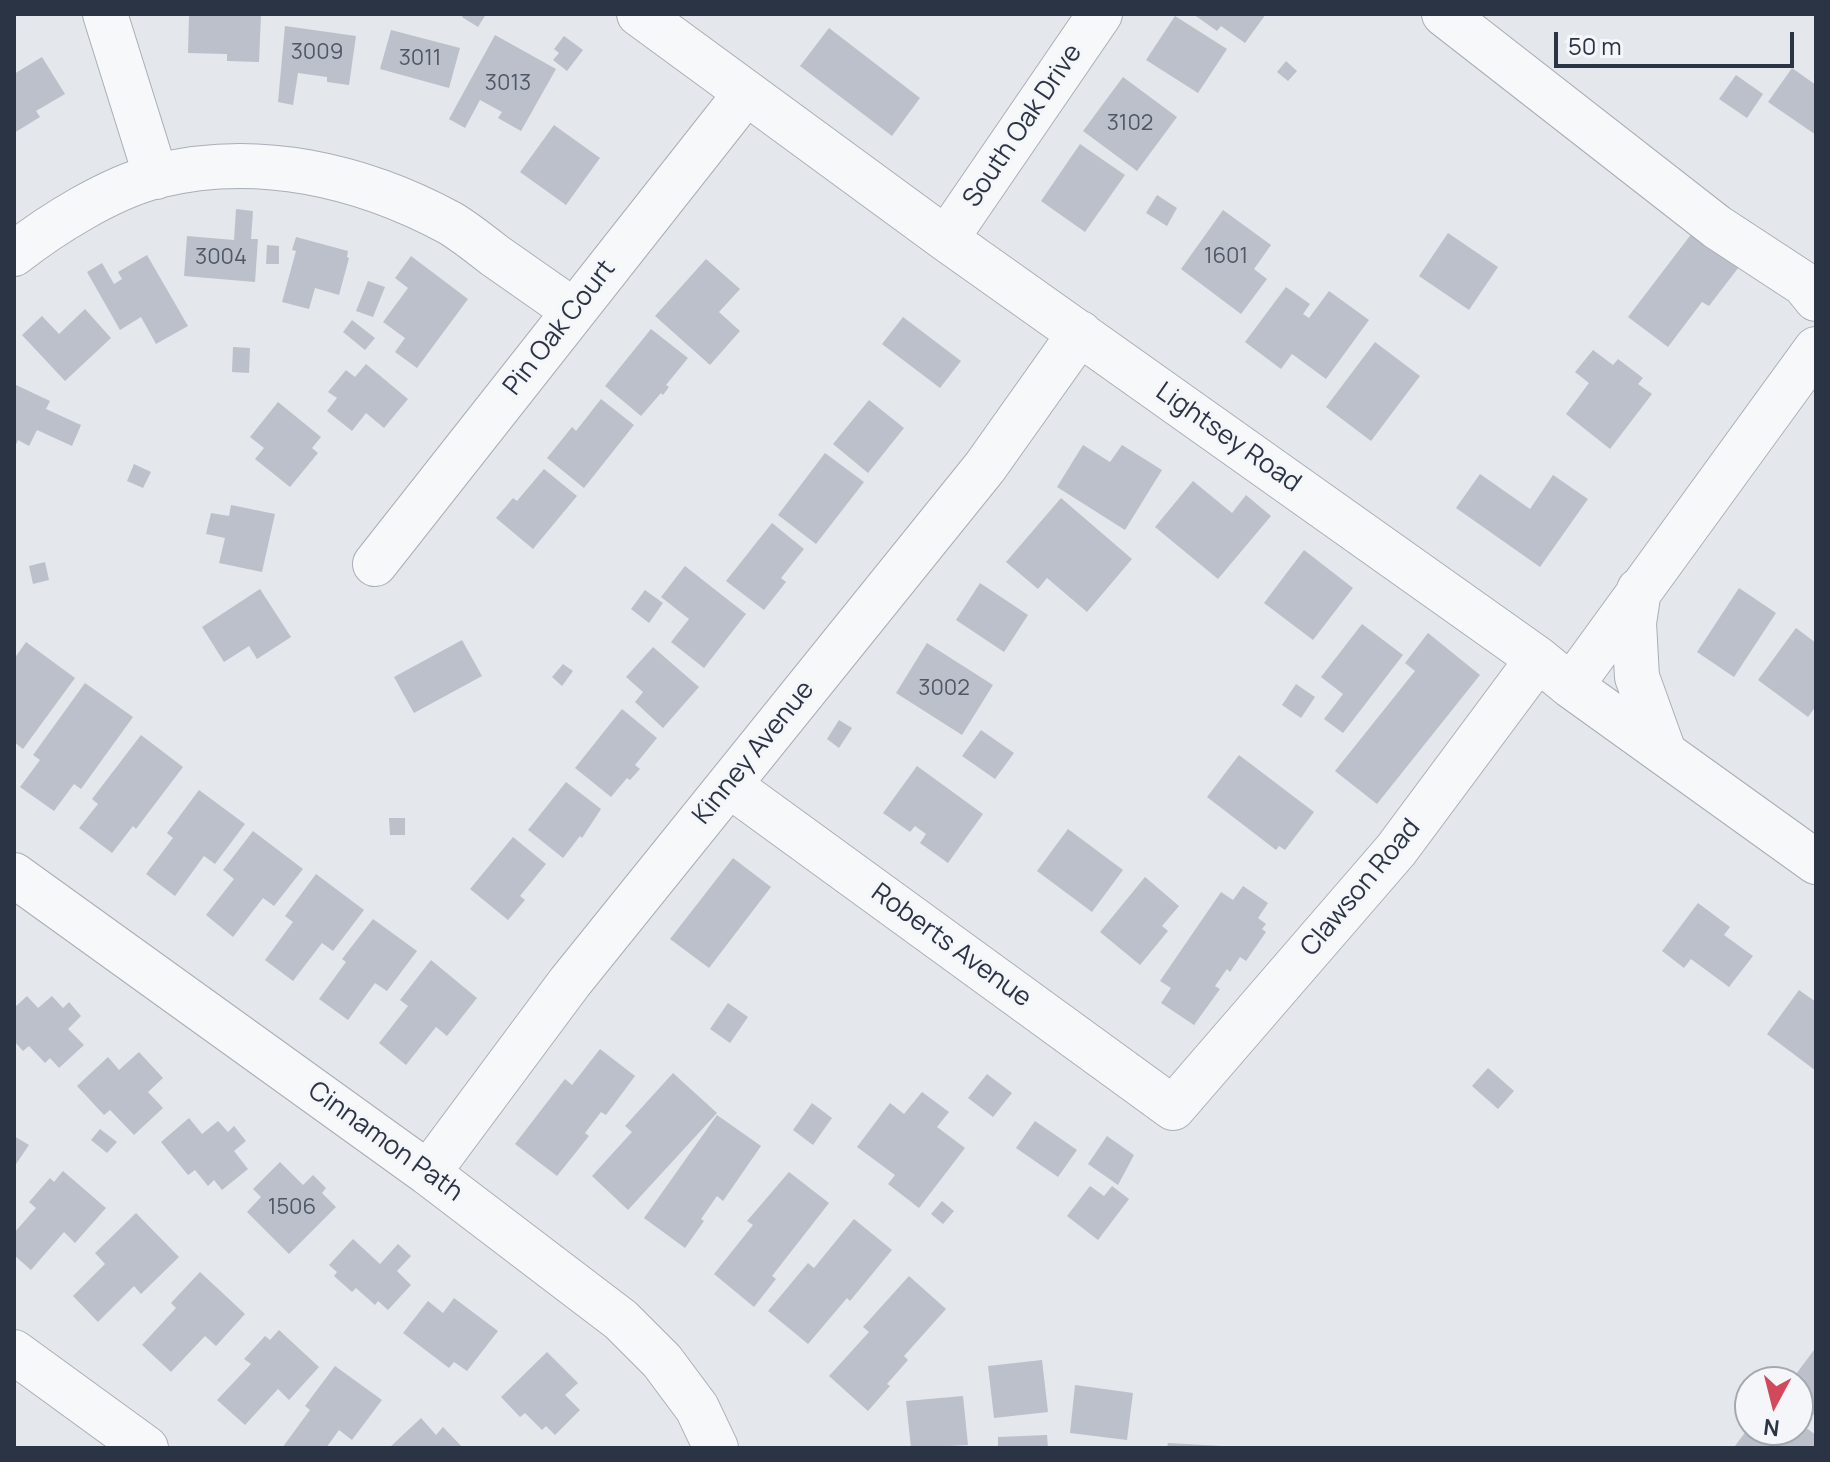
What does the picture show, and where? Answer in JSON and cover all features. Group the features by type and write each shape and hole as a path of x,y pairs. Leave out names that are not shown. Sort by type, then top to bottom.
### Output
{"street":[{"path":"105,14 156,177"},
{"name":"Lightsey Road","path":"639,14 946,239 1538,659 1816,862"},
{"name":"South Oak Drive","path":"946,239 1100,14"},
{"path":"1444,14 1717,227 1804,284 1816,299"},
{"name":"Pin Oak Court","path":"375,564 746,93"},
{"path":"14,254 40,234 98,200 156,177 233,167 278,167 341,178 395,196 452,225 574,311"},
{"name":"Kinney Avenue","path":"428,1173 570,982 985,467 1080,333"},
{"path":"1571,686 1816,349"},
{"path":"1639,590 1634,623 1637,677 1664,752"},
{"name":"Clawson Road","path":"1173,1108 1396,850 1538,659"},
{"name":"Roberts Avenue","path":"729,785 1173,1108"},
{"name":"Cinnamon Path","path":"14,875 428,1173 621,1320 662,1361 697,1408 716,1448"},
{"path":"14,1352 140,1447"}],"building":[{"path":"189,14 261,14 259,62 227,61 227,54 188,53"},
{"path":"464,14 486,14 478,27 462,17"},
{"path":"1193,14 1266,14 1245,43 1221,26 1217,31"},
{"path":"1175,16 1227,49 1198,93 1146,60"},
{"path":"285,26 356,36 349,85 327,82 327,77 298,73 293,105 278,102"},
{"path":"829,28 920,98 892,136 800,66"},
{"path":"391,30 460,48 449,88 380,69"},
{"path":"495,35 556,69 521,131 498,118 502,112 480,100 465,128 449,119"},
{"path":"564,36 583,50 567,71 553,60 559,53 554,49"},
{"path":"42,57 65,94 36,111 40,117 14,133 14,74"},
{"path":"1286,61 1297,71 1288,81 1277,72"},
{"path":"1792,68 1816,85 1816,135 1768,102"},
{"path":"1736,75 1763,94 1747,118 1719,99"},
{"path":"1123,77 1177,117 1137,171 1083,131"},
{"path":"554,125 600,158 566,205 520,172"},
{"path":"1080,144 1125,175 1085,232 1041,201"},
{"path":"1157,195 1177,208 1167,226 1146,213"},
{"path":"236,209 253,211 251,239 258,239 255,282 184,276 187,236 234,240"},
{"path":"1223,210 1271,245 1254,269 1267,279 1241,314 1181,269"},
{"path":"1699,224 1745,259 1709,306 1702,302 1668,347 1628,317"},
{"path":"1448,233 1498,267 1469,310 1419,276"},
{"path":"296,237 348,251 339,295 315,288 309,309 282,302 296,251 292,250"},
{"path":"267,245 279,246 279,264 266,264"},
{"path":"147,255 188,326 156,344 141,317 120,330 87,272 102,263 114,284 122,279 118,272"},
{"path":"411,256 468,299 417,368 395,352 405,338 383,322 408,288 395,278"},
{"path":"706,259 740,289 719,312 740,331 710,365 655,316"},
{"path":"368,281 385,287 373,317 356,311"},
{"path":"1286,287 1310,304 1303,314 1309,318 1329,291 1369,320 1326,379 1292,354 1281,369 1245,342"},
{"path":"85,309 111,338 65,381 22,335 42,316 59,334"},
{"path":"903,317 961,361 940,388 882,344"},
{"path":"352,320 375,338 365,350 343,332"},
{"path":"651,329 688,358 666,385 669,387 663,395 661,393 641,416 605,386"},
{"path":"1375,342 1420,376 1371,441 1326,407"},
{"path":"233,347 250,348 249,373 232,372"},
{"path":"1593,350 1613,365 1618,359 1643,378 1638,384 1652,394 1610,449 1566,414 1589,383 1575,372"},
{"path":"366,364 408,399 384,428 366,413 352,431 327,411 337,398 328,392 346,370 355,377"},
{"path":"14,384 50,401 46,409 81,425 72,446 37,430 29,446 18,440 14,449"},
{"path":"601,399 634,425 584,488 547,458 572,427 576,431"},
{"path":"869,400 904,428 868,473 833,444"},
{"path":"278,402 321,437 312,448 318,453 290,487 255,459 264,448 250,437"},
{"path":"1083,445 1110,462 1122,445 1162,470 1125,530 1057,487"},
{"path":"825,453 864,482 816,544 778,515"},
{"path":"134,464 151,472 143,488 127,481"},
{"path":"544,469 577,496 533,549 496,518 513,498 517,501"},
{"path":"1480,474 1530,509 1553,475 1588,499 1540,567 1456,508"},
{"path":"1193,481 1232,513 1246,495 1271,516 1218,579 1155,527"},
{"path":"1061,498 1132,559 1087,612 1047,578 1038,589 1006,562"},
{"path":"231,505 275,514 262,572 219,563 225,538 206,534 211,513 229,516"},
{"path":"772,523 804,549 781,578 786,582 764,610 726,581"},
{"path":"1304,550 1353,588 1313,640 1264,603"},
{"path":"45,562 49,580 33,584 29,566"},
{"path":"685,566 746,614 704,668 671,642 689,619 661,597"},
{"path":"980,583 1028,615 1004,652 956,620"},
{"path":"1739,588 1776,613 1734,677 1697,652"},
{"path":"260,589 291,637 257,659 249,646 224,662 202,627"},
{"path":"645,590 663,603 649,623 631,609"},
{"path":"1362,624 1403,655 1343,733 1324,719 1343,694 1321,677"},
{"path":"1796,628 1816,643 1816,706 1808,717 1758,680"},
{"path":"1428,633 1480,675 1377,804 1335,771 1415,671 1405,663"},
{"path":"462,640 482,676 414,713 394,677"},
{"path":"26,642 75,678 23,749 14,742 14,659"},
{"path":"927,643 993,685 962,735 896,693"},
{"path":"653,647 699,687 663,728 635,702 643,692 626,677"},
{"path":"563,664 573,671 562,686 552,677"},
{"path":"85,683 133,717 81,789 74,784 54,811 20,787 40,760 33,755"},
{"path":"1296,684 1315,697 1301,718 1282,705"},
{"path":"622,709 657,738 635,765 640,769 630,780 627,778 611,797 575,768"},
{"path":"839,720 852,728 839,748 827,739"},
{"path":"981,730 1014,753 995,779 962,756"},
{"path":"141,735 183,767 136,829 133,826 112,853 79,828 98,804 92,799"},
{"path":"1239,755 1314,812 1285,850 1279,846 1276,850 1207,797"},
{"path":"917,766 983,814 948,863 920,843 926,834 915,826 910,832 883,813"},
{"path":"566,782 601,809 582,838 580,836 563,858 528,830"},
{"path":"199,790 245,824 215,864 204,856 175,896 146,874 173,838 167,833"},
{"path":"389,818 405,818 405,835 390,835"},
{"path":"1068,829 1123,870 1092,912 1037,871"},
{"path":"253,831 303,869 274,906 263,898 233,937 206,915 234,879 223,870"},
{"path":"513,837 546,864 520,896 525,900 508,920 470,889"},
{"path":"733,858 771,887 709,968 670,939"},
{"path":"316,874 364,910 333,951 322,943 293,981 265,960 293,922 285,916"},
{"path":"1145,877 1179,906 1162,926 1168,931 1140,965 1100,932"},
{"path":"1243,886 1268,903 1258,918 1266,924 1262,929 1266,932 1246,961 1240,957 1230,972 1227,969 1215,986 1220,989 1194,1025 1161,1003 1171,988 1160,981 1221,892 1233,900"},
{"path":"1698,903 1730,927 1724,935 1753,956 1729,987 1691,959 1684,968 1662,951"},
{"path":"373,919 417,951 387,991 375,983 348,1020 319,999 346,962 342,959"},
{"path":"431,960 477,998 447,1036 436,1027 406,1065 379,1043 408,1006 400,1000"},
{"path":"1799,990 1816,1002 1816,1071 1767,1034"},
{"path":"27,996 38,1008 52,996 63,1008 69,1002 81,1016 68,1029 84,1045 59,1068 50,1058 45,1063 29,1046 23,1051 14,1041 14,1008"},
{"path":"728,1003 748,1017 730,1043 710,1029"},
{"path":"600,1049 635,1076 606,1115 601,1112 585,1133 589,1136 557,1176 515,1144 565,1079 572,1085"},
{"path":"139,1052 163,1078 148,1092 163,1108 134,1135 110,1110 104,1115 77,1086 108,1057 119,1070"},
{"path":"1488,1068 1514,1091 1498,1109 1472,1086"},
{"path":"673,1073 717,1113 628,1210 592,1176 632,1132 625,1126"},
{"path":"987,1074 1012,1093 993,1117 968,1098"},
{"path":"922,1092 949,1112 937,1127 965,1148 919,1208 888,1184 895,1175 857,1147 890,1103 904,1114"},
{"path":"812,1103 832,1118 813,1145 793,1130"},
{"path":"717,1115 761,1146 723,1201 717,1196 685,1248 644,1218"},
{"path":"189,1118 202,1134 218,1121 228,1132 234,1126 246,1141 234,1151 248,1169 222,1190 214,1180 208,1186 195,1170 188,1175 161,1142"},
{"path":"1035,1121 1077,1150 1058,1177 1016,1148"},
{"path":"100,1129 117,1142 107,1153 91,1140"},
{"path":"14,1136 29,1145 14,1167"},
{"path":"1107,1136 1134,1155 1118,1185 1088,1164"},
{"path":"280,1162 303,1185 313,1175 326,1188 322,1193 336,1207 289,1254 247,1212 261,1197 253,1189"},
{"path":"63,1171 106,1208 75,1243 64,1232 31,1270 14,1255 14,1233 36,1208 29,1202 50,1178 54,1182"},
{"path":"789,1172 829,1203 772,1276 776,1279 754,1307 714,1274 753,1225 747,1221"},
{"path":"1090,1186 1104,1196 1112,1186 1129,1199 1098,1240 1067,1216"},
{"path":"942,1201 954,1211 943,1224 931,1214"},
{"path":"136,1213 179,1257 141,1294 134,1286 98,1322 73,1296 105,1264 95,1253"},
{"path":"854,1219 892,1250 850,1301 847,1298 808,1344 768,1311 808,1263 814,1268"},
{"path":"353,1239 380,1264 398,1244 411,1256 397,1271 411,1285 388,1310 378,1301 375,1305 356,1288 352,1292 334,1276 337,1272 329,1265"},
{"path":"200,1272 245,1314 216,1346 205,1336 171,1372 142,1345 176,1308 171,1303"},
{"path":"909,1276 946,1309 904,1356 908,1360 868,1411 829,1376 869,1332 863,1327"},
{"path":"454,1298 498,1331 467,1371 454,1362 449,1368 403,1333 428,1301 443,1313"},
{"path":"279,1330 319,1367 289,1400 278,1389 245,1425 217,1400 251,1364 244,1359 265,1336 270,1340"},
{"path":"1814,1350 1816,1417 1814,1366 1802,1366"},
{"path":"547,1352 578,1383 565,1395 580,1410 555,1435 546,1426 542,1430 525,1413 520,1417 501,1397"},
{"path":"1042,1360 1048,1412 994,1418 988,1366"},
{"path":"335,1366 382,1400 352,1440 339,1430 326,1448 282,1448 310,1410 305,1406"},
{"path":"1075,1385 1133,1393 1127,1440 1070,1433"},
{"path":"963,1396 968,1445 911,1448 906,1401"},
{"path":"421,1418 436,1435 443,1427 463,1448 389,1448"},
{"path":"1814,1434 1816,1435 1816,1448 1776,1446 1814,1446"},
{"path":"1047,1435 1048,1448 998,1448 998,1437"},
{"path":"1168,1443 1222,1446 1222,1448 1167,1448"},
{"path":"1735,1446 1774,1446 1773,1448"}]}
